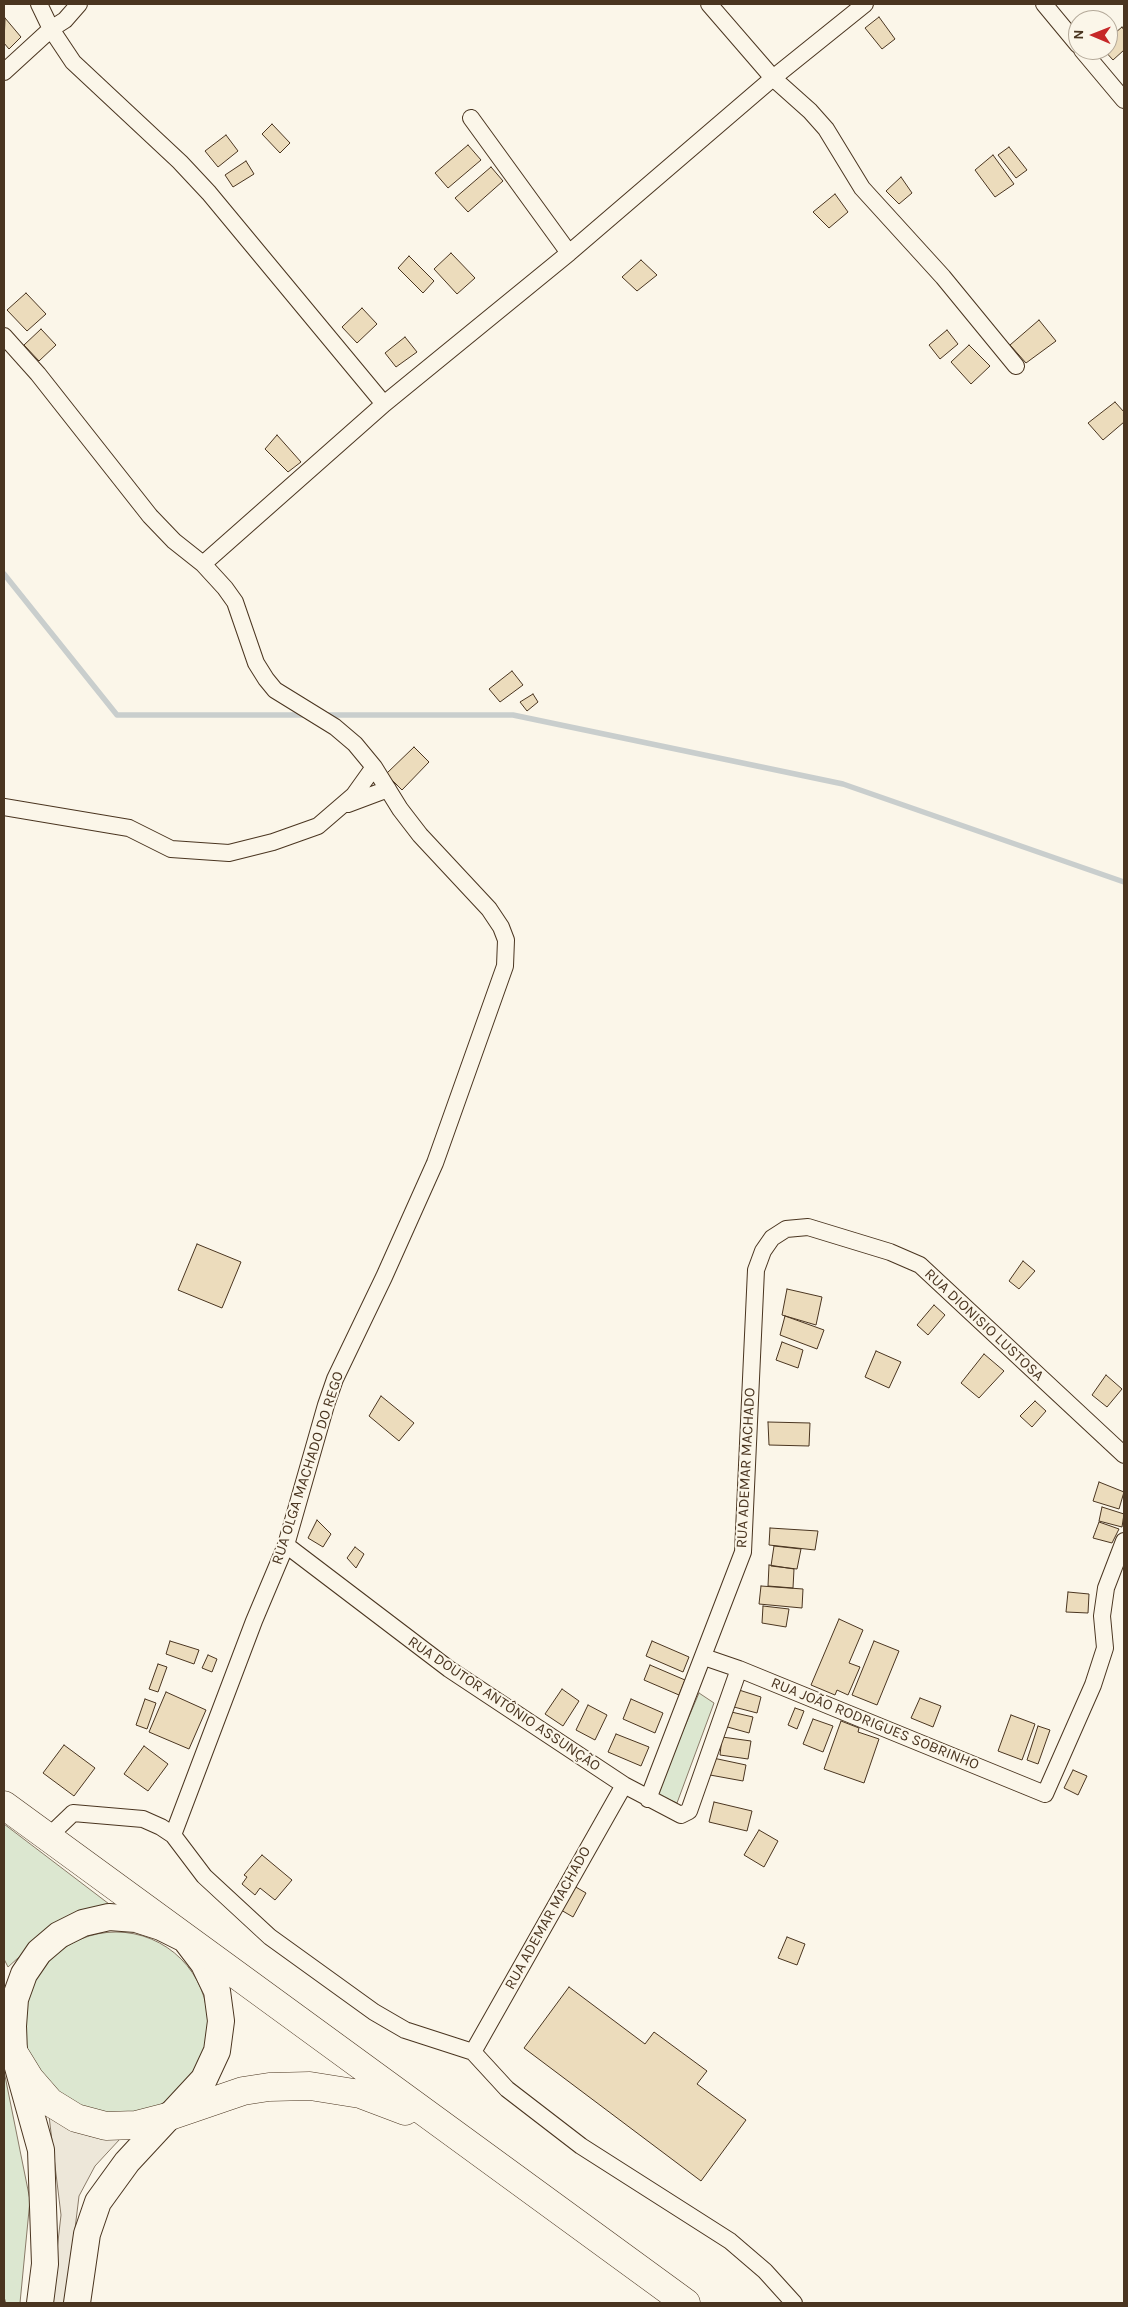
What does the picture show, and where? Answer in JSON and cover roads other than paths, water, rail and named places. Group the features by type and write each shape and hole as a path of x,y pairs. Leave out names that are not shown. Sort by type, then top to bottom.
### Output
{"highway":[{"path":"4,1805 437,2124 686,2303"},
{"path":"4,2021 14,2053 30,2079 50,2102 76,2118 106,2126 136,2125 167,2117 242,2091 269,2087 310,2086 360,2094 437,2124"}],"main road":[{"path":"40,2303 45,2264 41,2150 14,2053 15,1999 24,1974 39,1952 59,1934 83,1923 109,1917 136,1919 161,1927 185,1938 204,1964 217,1991 221,2021 217,2051 204,2079 127,2162 98,2202 87,2234 77,2303"}],"street":[{"path":"39,4 51,29 73,62 94,84 180,162 209,193 384,404"},
{"path":"4,72 51,29 65,20 79,4"},
{"path":"709,4 773,78 810,111 826,129 862,188 943,277 1016,366"},
{"path":"202,564 384,404 569,253 773,78 865,4"},
{"path":"1044,4 1068,33"},
{"path":"1090,60 1124,100"},
{"path":"471,118 569,253"},
{"name":"RUA OLGA MACHADO DO REGO","path":"4,336 38,374 150,516 174,541 202,564 235,602 256,663 266,679 276,690 335,727 356,744 420,835 489,909 501,927 506,940 505,966 435,1162 384,1277 335,1380 326,1405 286,1545 254,1620 173,1835"},
{"path":"4,806 129,828 171,849 228,853 273,842 318,826 354,796 374,768"},
{"path":"80,820 110,826 190,860 221,852 295,846 346,804 388,789"},
{"name":"RUA DIONISIO LUSTOSA","path":"756,1270 763,1251 772,1238 786,1228 808,1227 890,1252 920,1265 1122,1451"},
{"name":"RUA ADEMAR MACHADO","path":"648,1799 743,1552 756,1270"},
{"name":"RUA JOÃO RODRIGUES SOBRINHO","path":"704,1657 738,1669 1045,1794 1093,1685 1105,1648 1102,1616 1106,1588 1124,1541"},
{"name":"RUA DOUTOR ANTÔNIO ASSUNÇÃO","path":"286,1545 448,1669 624,1785 681,1815 690,1811 738,1669"},
{"name":"RUA ADEMAR MACHADO","path":"473,2052 624,1785"},
{"path":"48,1837 73,1813 143,1819 161,1827 173,1835 204,1876 270,1937 374,2012 405,2030 473,2052 507,2089 581,2146 730,2241 765,2271 794,2303"}],"waterway":[{"path":"4,574 117,715 307,715"},
{"path":"324,715 513,715 843,784 1124,882"}]}
